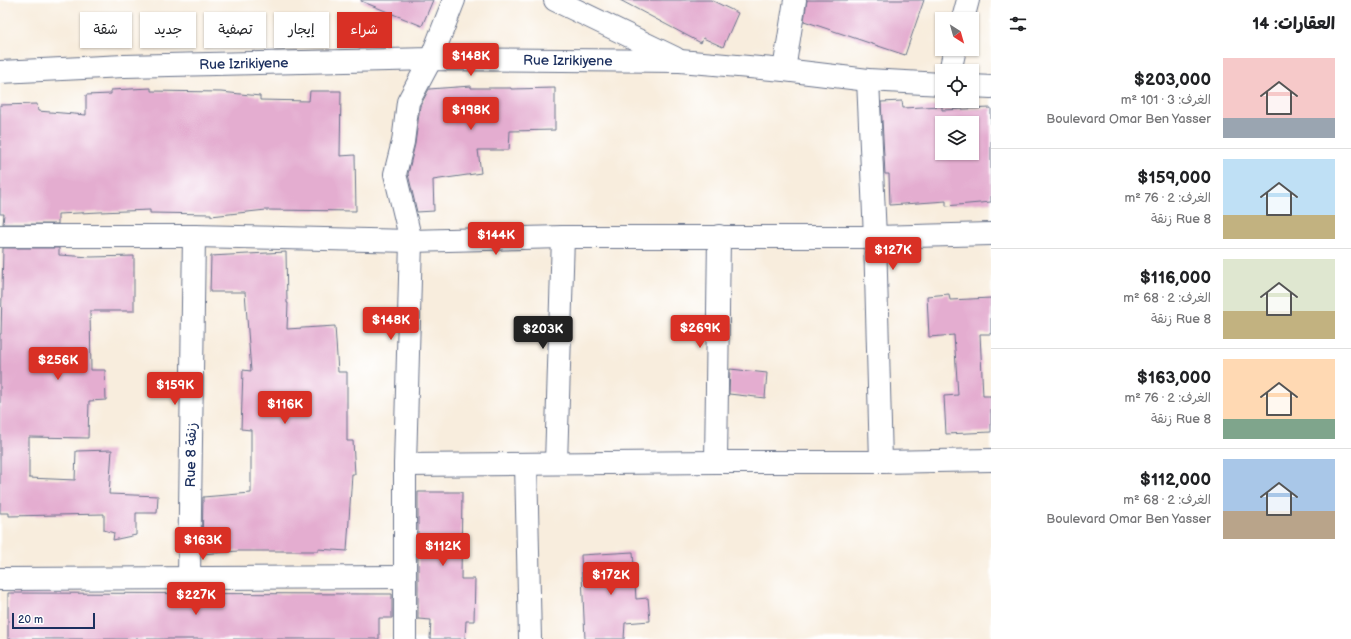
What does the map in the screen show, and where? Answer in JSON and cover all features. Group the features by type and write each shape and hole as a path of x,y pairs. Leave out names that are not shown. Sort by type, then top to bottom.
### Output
{"street":[{"path":"405,639 405,465 411,241 395,174 403,142 408,102 431,59 454,0"},
{"path":"555,0 680,61"},
{"path":"965,12 968,0"},
{"path":"784,70 791,1"},
{"name":"Rue Izrikiyene","path":"0,72 124,66 431,59 680,61 784,70 868,80 935,84"},
{"path":"868,80 875,237 881,462"},
{"path":"979,86 991,87"},
{"path":"0,236 194,236 411,241 563,237 875,237 991,234"},
{"name":"Rue 8 زنقة","path":"189,578 194,236"},
{"path":"716,462 719,236"},
{"path":"556,463 563,237"},
{"path":"405,465 991,460"},
{"path":"526,464 530,639"},
{"path":"0,580 405,577"}],"building":[{"path":"433,0 422,26 392,14 392,12 388,12 361,1"},
{"path":"620,0 711,0 738,13 723,47 703,38 701,43"},
{"path":"807,0 924,0 905,55 804,21"},
{"path":"471,86 471,88 511,89 555,88 555,130 510,131 509,150 478,150 481,173 433,180 434,211 417,212 408,174 415,144 420,106 429,89"},
{"path":"151,88 151,91 221,92 260,96 260,100 309,101 310,91 341,91 340,156 355,155 356,211 266,210 211,216 211,214 150,213 150,210 58,214 58,224 3,224 4,214 0,214 0,105 37,104 38,111 86,115 86,95 111,94 111,90"},
{"path":"902,101 903,108 935,106 935,108 942,108 942,110 991,108 991,202 946,206 946,201 890,205 889,174 885,174 881,102"},
{"path":"3,248 59,248 59,255 91,257 134,256 134,311 90,311 91,370 105,370 106,400 89,401 88,438 29,437 29,478 75,480 76,451 112,450 109,494 158,496 157,513 136,513 136,535 113,540 114,533 104,530 104,514 9,516 9,513 0,513 0,334"},
{"path":"286,252 288,303 287,329 335,326 338,372 347,372 347,441 353,441 355,474 352,474 347,551 318,549 318,551 238,551 202,554 203,497 251,493 251,430 241,429 243,370 251,371 245,292 210,292 211,256"},
{"path":"949,294 950,300 991,298 991,334 980,334 983,396 991,396 991,432 946,434 944,396 958,395 954,335 929,337 927,296"},
{"path":"730,369 767,373 765,398 729,394"},
{"path":"418,492 462,492 461,579 475,579 474,621 466,621 465,639 430,639 431,620 418,619"},
{"path":"633,552 636,599 648,598 650,621 625,623 624,639 585,639 581,555"},
{"path":"8,593 392,594 392,618 379,618 379,639 8,639"}]}
